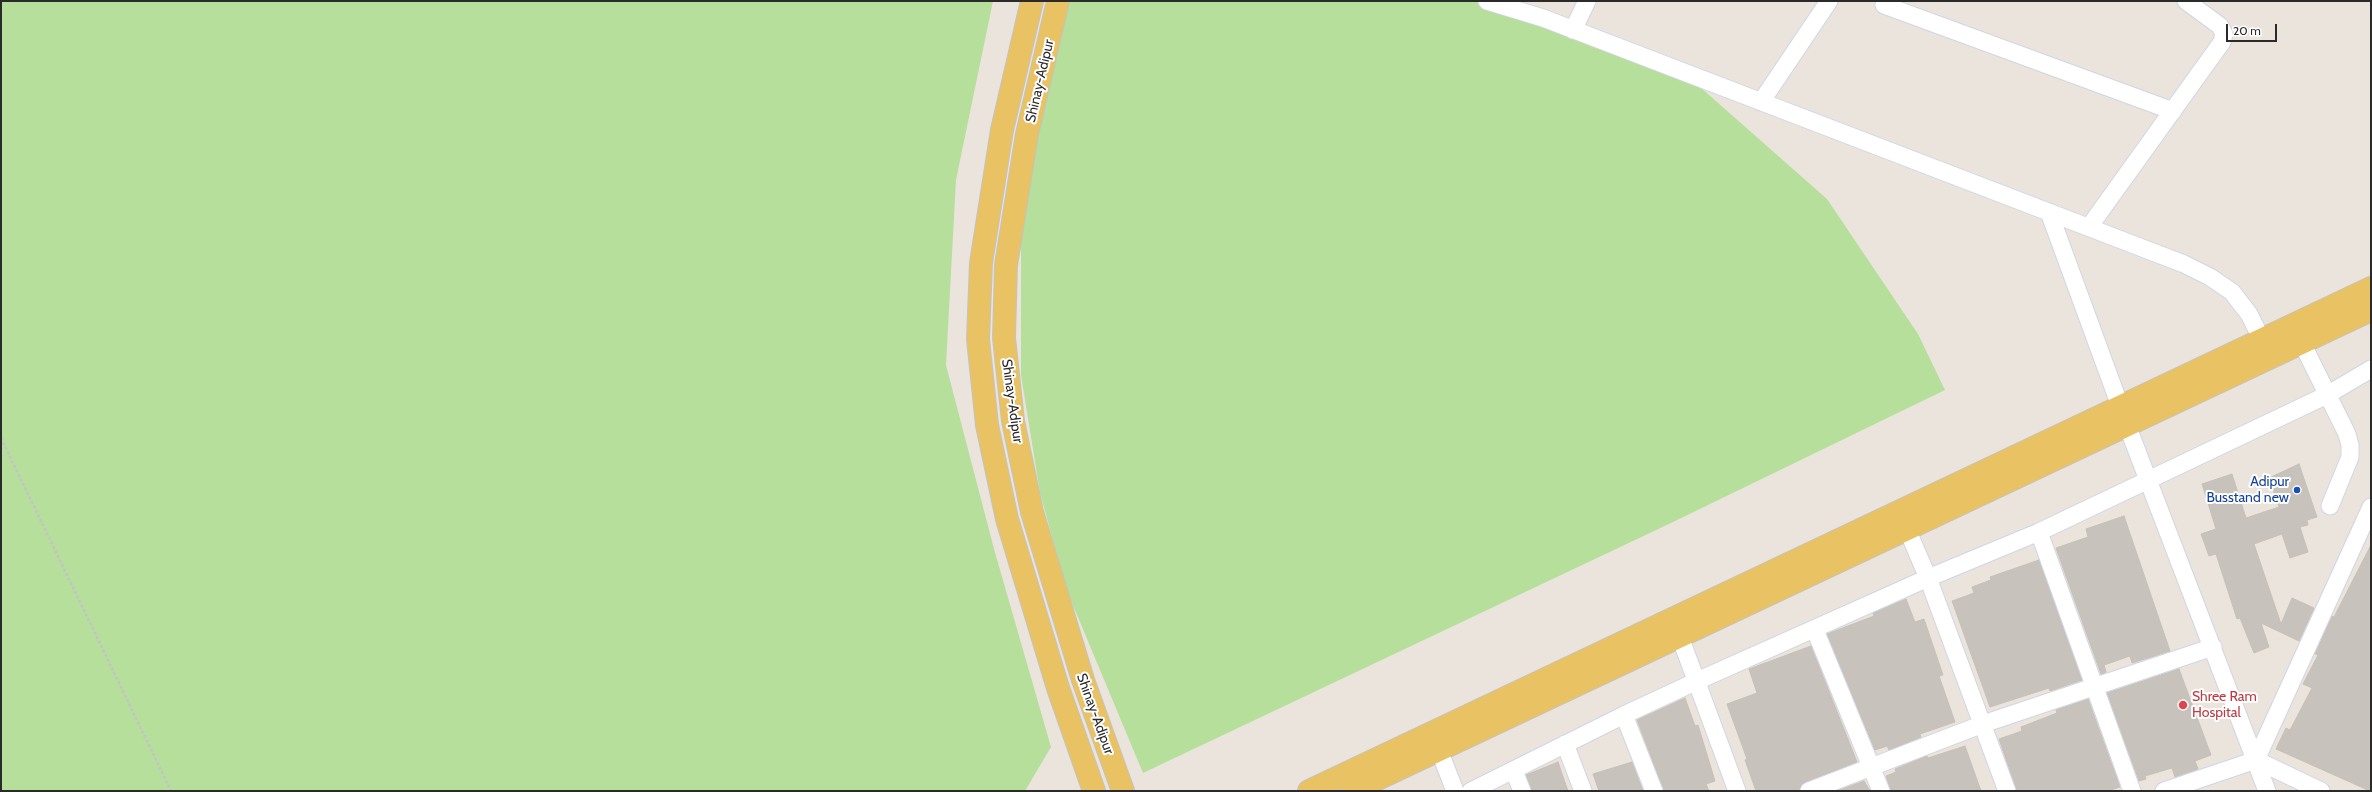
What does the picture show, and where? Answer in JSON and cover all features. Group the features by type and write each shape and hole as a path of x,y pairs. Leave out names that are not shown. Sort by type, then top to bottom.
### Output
{"main road":[{"name":"Shinay-Adipur","path":"1032,1 1002,130 982,255 978,339 987,426 1007,519 1052,667 1094,791"},
{"name":"Shinay-Adipur","path":"1058,1 1025,150 1006,265 1004,338 1013,422 1032,512 1083,680 1123,791"},
{"path":"1352,791 1440,750 1677,628 2298,334 2371,288"},
{"path":"1309,791 1677,628 1907,529 2124,417 2262,340 2298,334 2371,310"}],"street":[{"path":"1487,1 1573,30 2184,264 2210,277 2232,292 2249,314 2262,340"},
{"path":"1573,30 1587,1"},
{"path":"1761,102 1829,1"},
{"path":"2089,227 2222,42 2224,34 2213,19 2186,1"},
{"path":"1884,5 2173,111"},
{"path":"2049,212 2124,417 2267,791"},
{"path":"2298,334 2347,434 2350,445 2350,457 2330,506"},
{"path":"1471,791 1696,681 1815,630 1928,578 2039,532 2327,395 2371,369"},
{"path":"2256,760 2371,507"},
{"path":"1907,529 1928,578 2007,791"},
{"path":"2039,532 2096,686 2132,791"},
{"path":"1677,628 1737,791"},
{"path":"1815,630 1881,791"},
{"path":"1809,791 1983,724 2213,647"},
{"path":"1624,715 1654,791"},
{"path":"1565,744 1583,791"},
{"path":"1440,750 1455,791"},
{"path":"2164,791 2256,760 2321,791"},
{"path":"1514,771 1522,791"}],"path":[{"path":"1,438 171,791"}],"green space":[{"path":"1,1 993,1 956,180 946,365 994,549 1051,747 1025,791 1,791"},
{"path":"1069,1 1489,1 1675,65 1827,199 1918,334 1945,390 1673,522 1143,773 1067,591 1040,493 1021,375 1021,231 1046,74"}],"building":[{"path":"2299,464 2317,517 2307,520 2308,525 2300,527 2308,552 2290,558 2282,534 2254,544 2281,624 2292,598 2314,608 2299,641 2261,623 2269,647 2254,653 2240,618 2237,619 2216,554 2209,556 2201,534 2216,529 2202,484 2232,474 2246,518 2279,507 2269,478"},
{"path":"2124,516 2170,651 2132,663 2130,656 2104,665 2106,672 2101,674 2056,548 2088,537 2086,529"},
{"path":"2371,545 2370,791 2276,749 2286,728 2290,730 2312,688 2303,684 2318,655 2315,654 2332,616 2334,617"},
{"path":"2039,560 2082,680 2050,691 2049,688 1990,707 1952,601 1974,593 1972,587 1991,580 1990,577"},
{"path":"1906,599 1915,622 1924,619 1943,675 1939,676 1955,722 1920,734 1921,737 1889,750 1887,746 1875,750 1827,634 1874,616 1873,613"},
{"path":"1811,646 1857,762 1805,782 1801,785 1799,791 1756,791 1745,760 1747,759 1727,704 1757,693 1749,669"},
{"path":"2179,669 2211,755 2195,761 2198,769 2175,777 2172,768 2145,776 2146,779 2139,781 2107,693"},
{"path":"1685,698 1695,726 1698,725 1715,781 1706,784 1709,791 1664,791 1637,720"},
{"path":"2088,699 2120,787 2107,791 2017,791 1999,739 2022,731 2021,727 2057,713 2056,710"},
{"path":"1965,746 1981,791 1891,791 1886,776 1896,772 1895,769 1927,756 1928,758"},
{"path":"1558,762 1568,791 1532,791 1526,775"},
{"path":"1632,762 1643,791 1599,791 1593,774"},
{"path":"1864,781 1870,791 1837,791"}],"place":[{"name":"Adipur Busstand new","path":"2297,490"},
{"name":"Shree Ram Hospital","path":"2183,705"}]}
